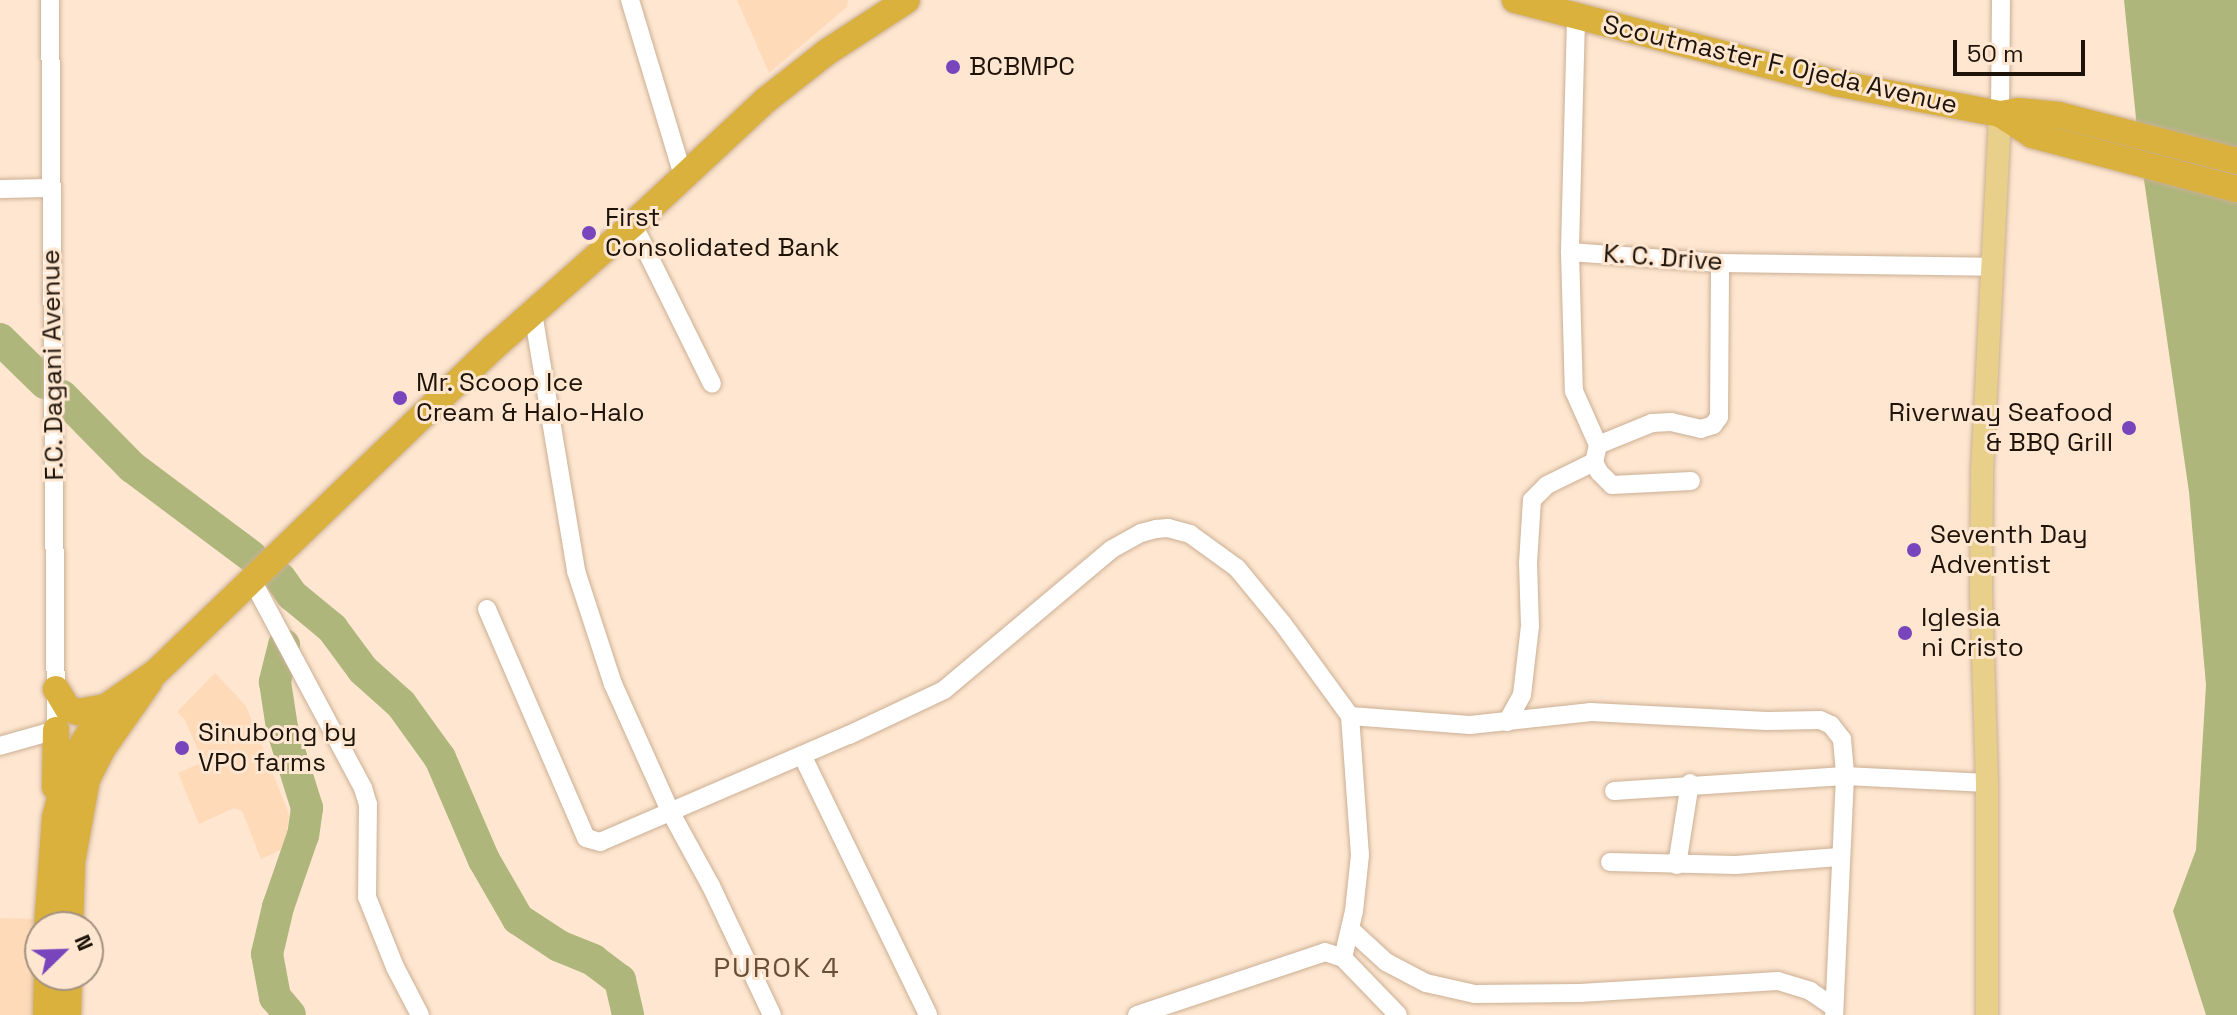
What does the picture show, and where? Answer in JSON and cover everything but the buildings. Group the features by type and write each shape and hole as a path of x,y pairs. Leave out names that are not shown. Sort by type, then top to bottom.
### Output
{"highway":[{"path":"55,818 68,767 106,707 155,673 533,313 766,100 878,8 907,0"},
{"name":"Scoutmaster F. Ojeda Avenue","path":"1521,1 1576,19 1835,83 2000,114"},
{"path":"2000,114 2026,111 2059,115 2237,161"},
{"path":"2000,114 2032,135 2237,189"},
{"path":"70,911 72,862 87,779 103,748 155,673"},
{"path":"56,689 68,709 78,712 106,707"},
{"path":"48,911 55,818 56,730"},
{"path":"46,1015 47,991"},
{"path":"68,1015 69,991"}],"main road":[{"path":"1987,1015 1987,783 1981,593 1990,267 2000,114"}],"street":[{"name":"F.C. Dagani Avenue","path":"50,0 56,730"},
{"path":"630,0 683,176"},
{"path":"2000,114 2001,0"},
{"name":"K. C. Drive","path":"1576,19 1570,252 1720,263 1990,267"},
{"path":"0,189 50,188"},
{"path":"633,224 712,384"},
{"path":"1570,252 1574,391 1596,454 1612,485 1691,481"},
{"path":"1507,722 1522,695 1530,626 1528,563 1532,500 1547,485 1652,423 1671,422 1701,429 1713,425 1719,417 1720,263"},
{"path":"533,313 576,571 613,684 671,813 711,886 772,1015"},
{"path":"487,609 586,838 600,842 944,690 1112,549 1141,533 1168,528 1190,534 1237,568 1283,624 1350,716 1360,855 1343,958"},
{"path":"252,580 363,788 368,804 367,897 395,967 420,1015"},
{"path":"1350,716 1470,725 1591,712 1767,721 1820,720 1837,731 1842,739 1845,776 1834,1011"},
{"path":"0,746 56,730"},
{"path":"802,755 928,1015"},
{"path":"1614,791 1690,783 1845,776 1987,783"},
{"path":"1677,865 1690,783"},
{"path":"1610,862 1677,865 1839,857"},
{"path":"1350,929 1386,962 1426,983 1475,994 1580,993 1778,981 1810,991 1834,1011"},
{"path":"1137,1015 1325,952 1343,958 1398,1015"}],"shaded area":[{"path":"737,0 848,0 847,7 769,73"},
{"path":"2124,0 2237,0 2237,1015 2206,1015 2173,911 2196,850 2206,685 2189,492 2138,138"},
{"path":"215,673 246,706 289,814 285,848 261,859 242,811 234,808 199,824 178,773 203,762 185,720 177,712"},
{"path":"0,918 24,919 24,991 33,991 33,1015 0,1015"}],"waterway":[{"path":"0,339 45,383"},
{"path":"62,396 132,467 251,556"},
{"path":"280,578 292,595 332,628 363,670 401,704 440,758 484,860 518,919 559,946 593,960 620,980 628,1015"},
{"path":"284,645 275,682 282,728 307,808 303,835 278,907 267,954 275,997 290,1015"}],"place":[{"name":"BCBMPC","path":"953,67"},
{"name":"First Consolidated Bank","path":"589,233"},
{"name":"Mr. Scoop Ice Cream & Halo-Halo","path":"400,398"},
{"name":"Riverway Seafood & BBQ Grill","path":"2129,428"},
{"name":"Seventh Day Adventist","path":"1914,550"},
{"name":"Iglesia ni Cristo","path":"1905,633"},
{"name":"Sinubong by VPO farms","path":"182,748"}],"district":[{"name":"PUROK 4","path":"777,967"}]}
